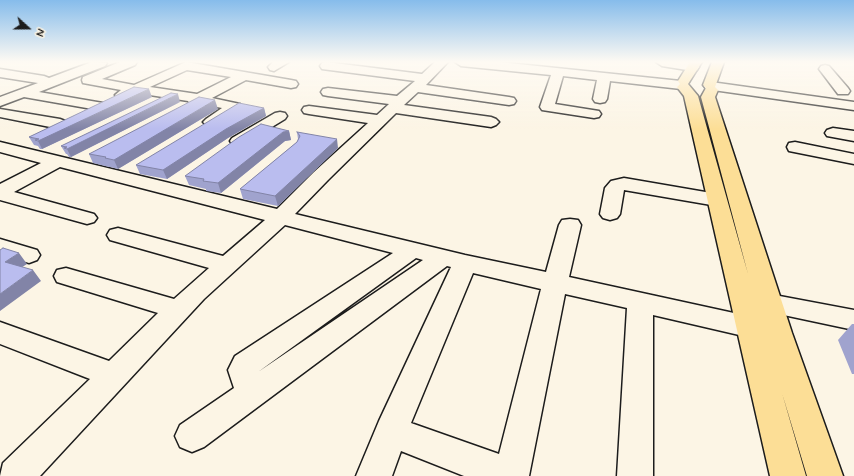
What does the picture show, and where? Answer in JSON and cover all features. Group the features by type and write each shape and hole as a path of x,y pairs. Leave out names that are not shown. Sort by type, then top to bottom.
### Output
{"main road":[{"path":"689,84 788,476"},
{"path":"693,84 698,91 711,87"},
{"path":"711,87 708,97 778,333 825,476"}],"street":[{"path":"0,97 33,84"},
{"path":"0,102 45,84"},
{"path":"41,134 98,106 133,84"},
{"path":"139,84 171,95"},
{"path":"150,105 171,95 222,87 226,84"},
{"path":"362,84 410,93"},
{"path":"383,84 491,122"},
{"path":"554,84 547,107 594,114"},
{"path":"600,99 603,84"},
{"path":"711,87 854,106"},
{"path":"711,87 854,111"},
{"path":"808,87 848,88"},
{"path":"178,110 199,91"},
{"path":"199,91 235,107 200,129"},
{"path":"328,92 410,93 509,101"},
{"path":"22,93 98,106"},
{"path":"309,110 410,93"},
{"path":"16,476 179,310 281,217 410,93"},
{"path":"0,113 71,119"},
{"path":"223,151 280,116"},
{"path":"833,133 854,136"},
{"path":"4,148 28,140"},
{"path":"795,147 854,159"},
{"path":"4,148 59,158 120,177 453,260 778,333"},
{"path":"0,193 59,158 94,154"},
{"path":"120,177 140,165"},
{"path":"169,189 187,176"},
{"path":"610,214 615,188 618,185 624,184 718,200"},
{"path":"223,203 240,189"},
{"path":"0,193 87,218"},
{"path":"391,432 510,476 554,283 570,225"},
{"path":"118,235 228,264"},
{"path":"0,246 29,255"},
{"path":"250,394 243,370 245,365 413,250"},
{"path":"192,436 250,394 453,260"},
{"path":"374,476 453,260"},
{"path":"66,276 179,310"},
{"path":"635,476 640,302"},
{"path":"769,303 854,320"},
{"path":"0,333 115,376"}],"building":[{"path":"134,87 149,89 38,141 35,140 39,139 29,137"},
{"path":"171,93 178,94 67,149 64,148 67,147 61,146"},
{"path":"199,97 215,100 114,160 89,154"},
{"path":"239,103 264,108 226,129 163,170 136,165"},
{"path":"261,124 289,131 283,132 218,183 185,176 239,137"},
{"path":"297,132 337,139 275,196 240,189 297,142 300,136"},
{"path":"3,248 19,253 5,262 33,270 0,294 0,250"}]}
